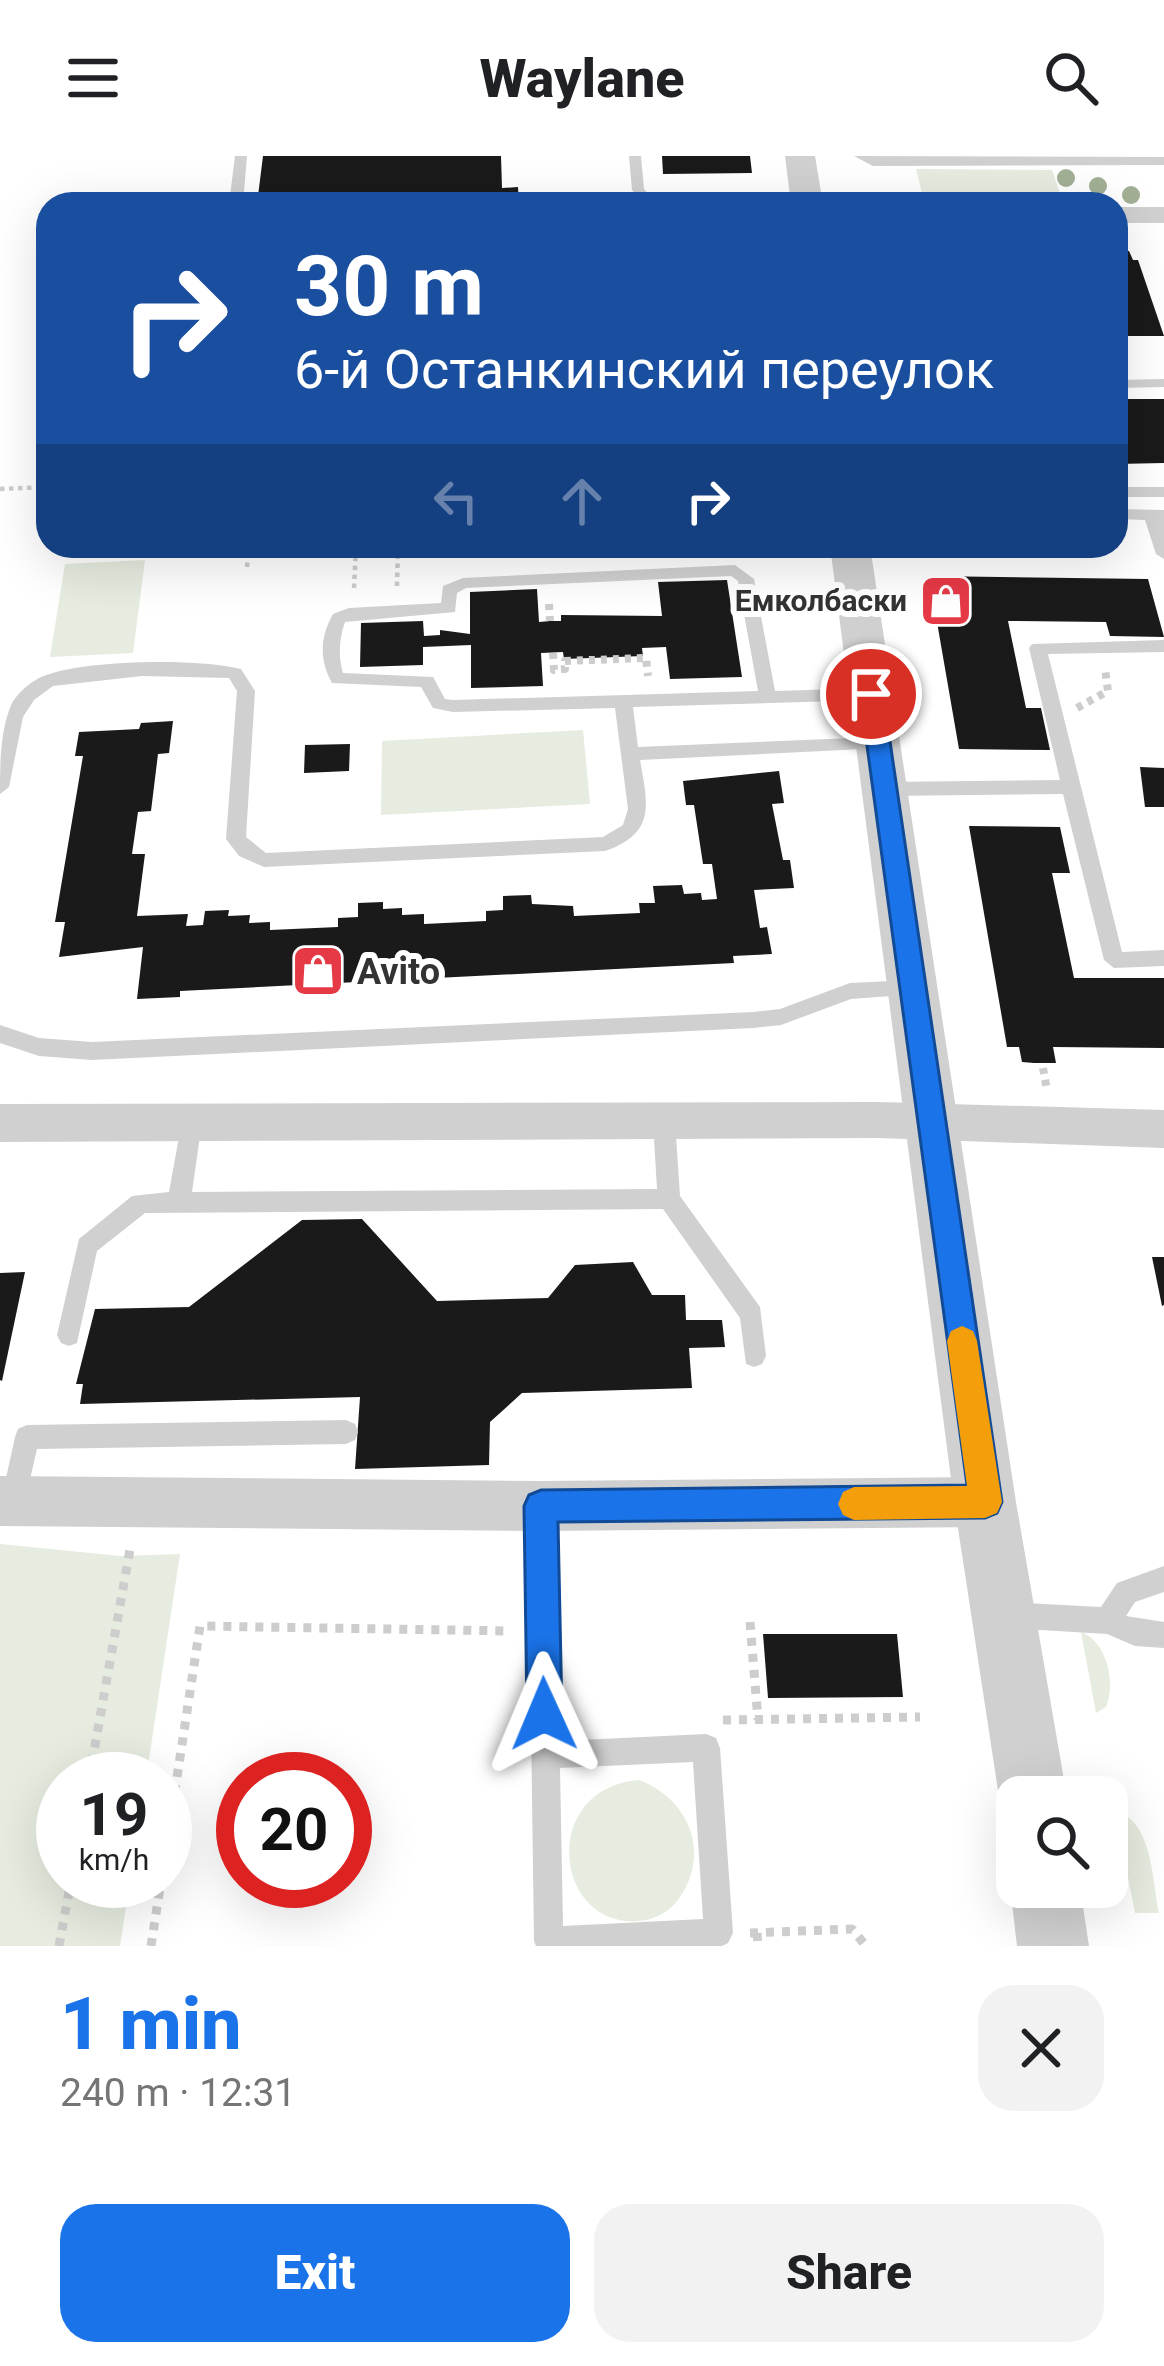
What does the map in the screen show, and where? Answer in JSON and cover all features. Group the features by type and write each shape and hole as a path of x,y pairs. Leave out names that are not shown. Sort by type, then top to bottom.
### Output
{"street":[{"path":"800,156 805,192"},
{"path":"1128,215 1164,215"},
{"path":"852,558 985,1502 1030,1776"},
{"path":"0,1123 930,1120 1164,1129"},
{"path":"7,1501 541,1506 985,1502"},
{"path":"1048,1908 1053,1946"}],"lane":[{"path":"237,192 241,156"},
{"path":"635,156 640,192"},
{"path":"860,156 873,162 1164,161"},
{"path":"1128,384 1164,383"},
{"path":"1128,492 1164,492"},
{"path":"1128,514 1158,515 1164,554"},
{"path":"767,694 746,579 735,570 463,583 448,590 449,608 354,613 340,618 332,633 332,668 344,682 427,681 439,704 454,706 871,694"},
{"path":"1164,646 1037,648 1114,960 1164,958"},
{"path":"0,787 14,716 34,689 51,680 225,670 244,681 236,839 264,860 605,844 630,833 637,822 623,699"},
{"path":"630,754 877,742"},
{"path":"884,789 1071,787"},
{"path":"0,1034 39,1047 92,1051 753,1020 781,1017 850,991 911,988"},
{"path":"664,1121 668,1198 752,1315 754,1355"},
{"path":"179,1202 191,1122"},
{"path":"69,1335 87,1246 140,1203 668,1198"},
{"path":"7,1501 27,1437 346,1432"},
{"path":"541,1506 542,1632 549,1941 718,1933 706,1748 545,1755"},
{"path":"1108,1621 1126,1592 1164,1579"},
{"path":"1004,1615 1108,1621 1136,1633 1164,1635"}],"path":[{"path":"0,489 36,488"},
{"path":"247,567 248,558"},
{"path":"354,613 356,558"},
{"path":"397,610 398,558"},
{"path":"1055,720 1108,691 1102,647"},
{"path":"553,652 554,670 566,669 565,661 624,658"},
{"path":"1043,1068 1048,1091"},
{"path":"94,1752 133,1532"},
{"path":"750,1622 758,1720"},
{"path":"181,1752 200,1626 542,1632"},
{"path":"706,1748 722,1720 920,1717"},
{"path":"59,1946 66,1908"},
{"path":"152,1946 157,1908"},
{"path":"718,1933 758,1939 852,1929 866,1946"}],"shaded area":[{"path":"916,169 1052,170 1060,192 922,192"},
{"path":"145,560 133,653 50,657 65,564"},
{"path":"583,730 590,804 381,815 382,741"},
{"path":"0,1544 120,1556 180,1554 150,1752 36,1752 36,1908 126,1908 120,1946 0,1946"},
{"path":"1081,1632 1097,1644 1107,1664 1109,1697 1106,1707 1096,1713"},
{"path":"639,1780 671,1800 694,1846 688,1882 678,1900 661,1915 639,1921 610,1917 589,1903 575,1882 569,1856 572,1830 585,1806 607,1789"},
{"path":"1128,1816 1144,1839 1159,1913 1135,1913 1128,1877"}],"building":[{"path":"263,156 501,156 502,188 518,187 518,192 258,192"},
{"path":"662,156 750,156 752,173 663,174"},
{"path":"1128,251 1138,260 1164,336 1128,336"},
{"path":"1128,399 1164,399 1164,463 1128,464"},
{"path":"929,576 1148,579 1164,637 1110,636 1106,622 1008,621 1026,708 1041,708 1050,750 959,749"},
{"path":"727,580 742,677 670,679 666,647 642,648 643,656 564,659 563,652 541,653 543,686 471,688 471,645 423,647 423,665 360,667 361,623 423,621 424,636 440,635 440,630 470,634 470,592 537,589 539,622 561,621 561,615 662,616 658,582"},
{"path":"173,721 169,753 158,754 151,811 138,812 132,854 145,854 137,916 188,914 186,926 203,925 205,911 229,910 228,916 250,915 249,923 270,922 270,930 338,927 338,918 358,917 358,903 383,902 383,909 402,908 402,915 424,914 424,924 486,921 486,911 503,910 503,896 531,895 532,904 573,906 574,916 640,913 639,903 655,903 653,886 682,885 684,894 717,899 712,864 703,864 694,805 686,805 683,781 779,771 784,803 772,804 794,888 754,890 760,928 767,927 772,954 733,956 734,963 180,991 180,997 137,999 143,947 59,957 65,922 55,922 83,756 75,756 79,732 139,729 141,723"},
{"path":"350,744 349,771 304,773 305,745"},
{"path":"1140,767 1164,768 1164,807 1145,807"},
{"path":"969,826 1060,827 1070,873 1052,873 1074,978 1164,978 1164,1048 1053,1047 1056,1063 1034,1063 1022,1062 1019,1047 1007,1047"},
{"path":"362,1219 437,1301 548,1298 575,1265 633,1262 652,1295 685,1295 686,1320 722,1320 725,1347 689,1348 692,1388 522,1393 490,1422 489,1465 355,1469 360,1397 80,1404 83,1384 76,1384 95,1309 189,1307 302,1220"},
{"path":"1152,1257 1164,1257 1162,1306"},
{"path":"25,1272 2,1381 0,1273"},
{"path":"763,1634 897,1634 903,1697 768,1698"}],"slow traffic":[{"path":"854,1504 985,1502 962,1341"}],"place":[{"name":"Емколбаски","path":"946,601"},
{"name":"Avito","path":"318,971"}],"route":[{"path":"544,1714 541,1506 985,1502 871,694"}]}
